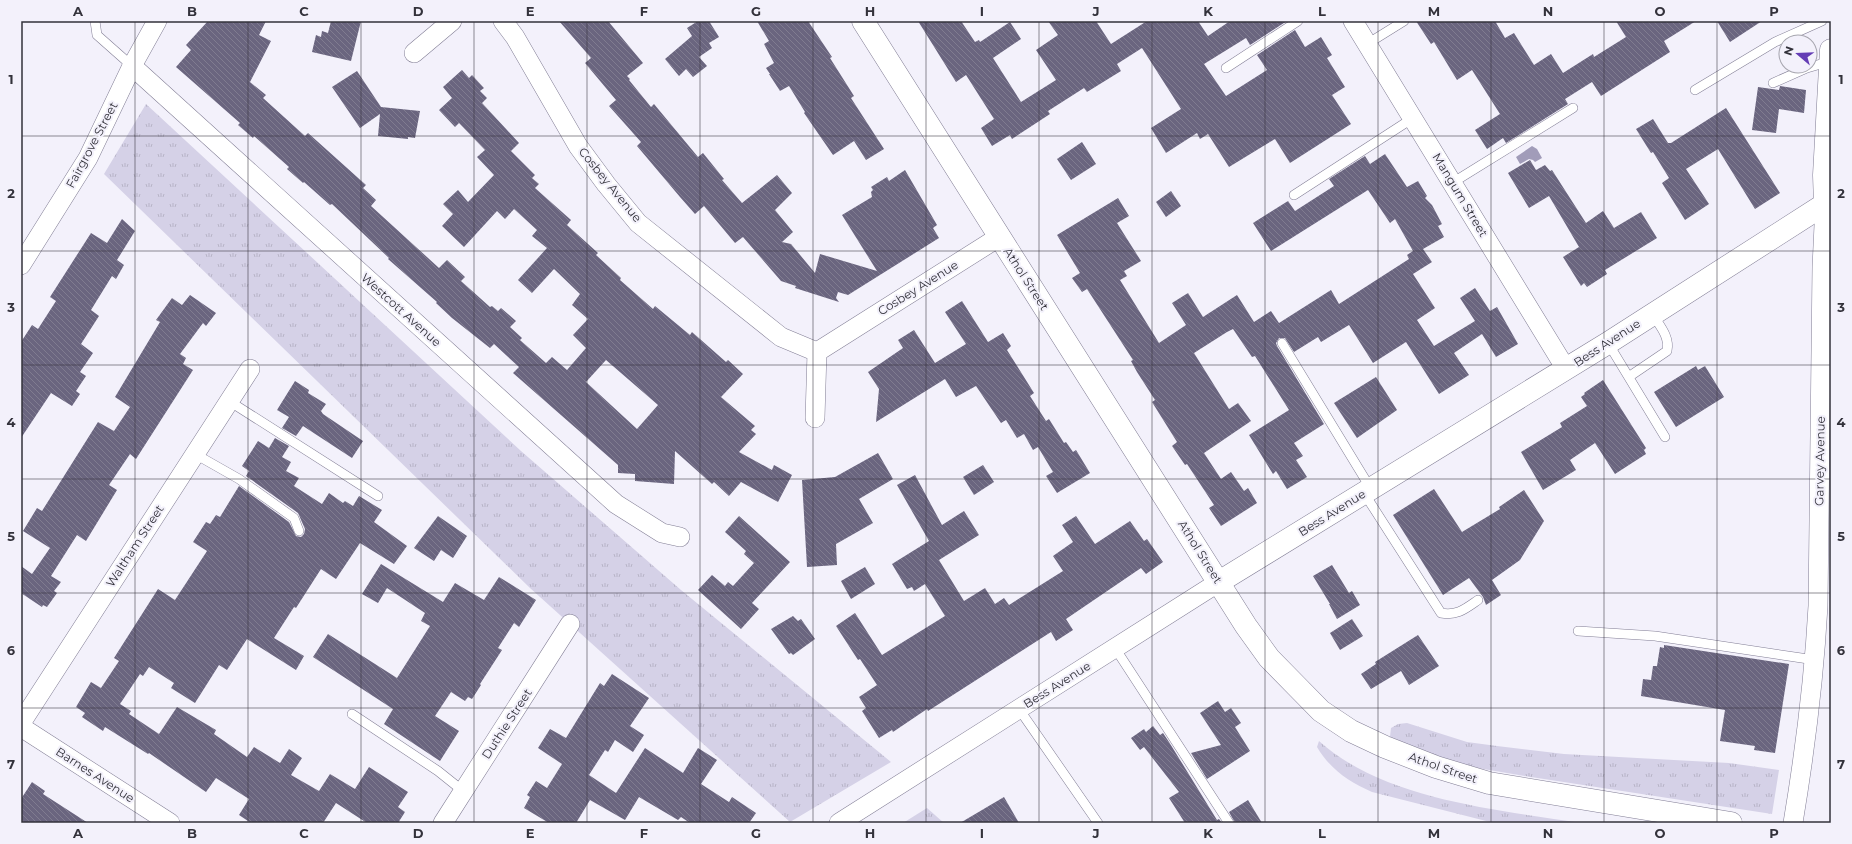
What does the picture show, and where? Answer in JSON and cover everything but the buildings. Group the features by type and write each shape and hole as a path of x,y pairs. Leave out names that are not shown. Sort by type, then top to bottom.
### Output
{"street":[{"name":"Fairgrove Street","path":"21,265 88,158 132,66 157,21"},
{"path":"414,53 452,21"},
{"name":"Cosbey Avenue","path":"503,21 515,37 578,146 606,184 638,222 781,337 817,352 999,237"},
{"name":"Athol Street","path":"863,21 1246,626 1269,658 1322,711 1351,731 1384,747 1436,768 1489,783 1731,823"},
{"name":"Mangum Street","path":"1353,21 1566,369"},
{"name":"Garvey Avenue","path":"1793,823 1805,750 1815,660 1818,606 1822,268 1828,203 1824,175 1831,51"},
{"name":"Westcott Avenue","path":"132,66 616,504 662,533 680,537"},
{"name":"Bess Avenue","path":"839,823 1219,582 1608,343 1828,203"},
{"path":"814,418 817,352"},
{"name":"Waltham Street","path":"21,723 250,369"},
{"name":"Duthie Street","path":"443,823 570,624"},
{"name":"Barnes Avenue","path":"21,727 170,823"}],"lane":[{"path":"94,21 97,35 132,66"},
{"path":"1226,68 1298,21"},
{"path":"1367,44 1404,21"},
{"path":"1695,90 1774,42 1822,21"},
{"path":"1773,83 1807,68 1830,61"},
{"path":"1452,183 1572,108"},
{"path":"1294,195 1412,118"},
{"path":"1630,376 1667,351 1669,344 1665,334 1652,314"},
{"path":"1608,343 1630,376 1665,437"},
{"path":"1282,344 1441,613 1449,615 1459,613 1478,600"},
{"path":"229,401 378,496"},
{"path":"195,454 239,479 294,518 300,531"},
{"path":"1578,631 1655,636 1815,660"},
{"path":"1115,648 1229,823"},
{"path":"1019,709 1098,823"},
{"path":"352,714 438,771 463,791"}],"green space":[{"path":"146,104 521,451 681,590 891,762 790,822 530,588 104,174"},
{"path":"1407,723 1467,742 1497,746 1564,754 1729,763 1779,770 1772,814 1460,765 1422,753 1390,737 1391,728 1398,724"},
{"path":"1319,741 1346,761 1376,777 1409,789 1479,807 1582,823 1494,823 1372,792 1348,779 1334,768 1317,747"},
{"path":"927,808 944,823 903,823"}],"shaded area":[{"path":"1532,146 1537,149 1542,158 1535,162 1529,159 1520,164 1516,157"}]}
